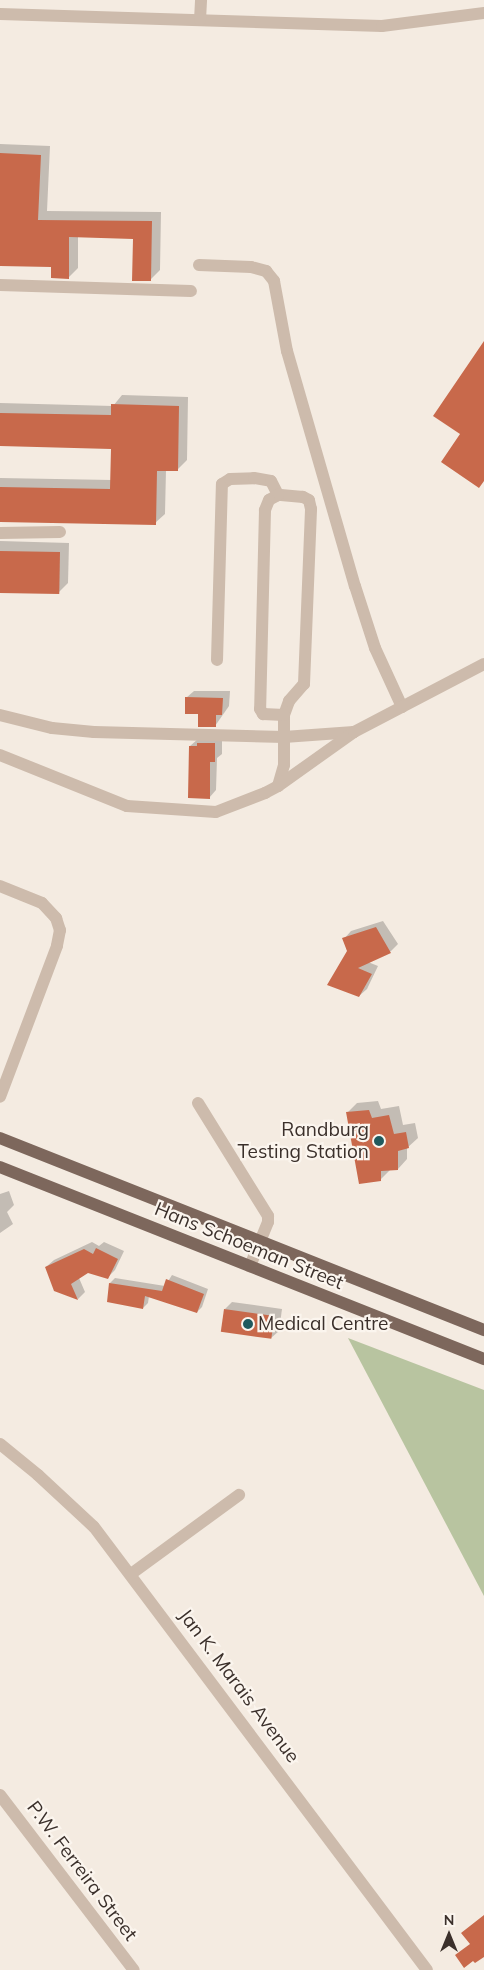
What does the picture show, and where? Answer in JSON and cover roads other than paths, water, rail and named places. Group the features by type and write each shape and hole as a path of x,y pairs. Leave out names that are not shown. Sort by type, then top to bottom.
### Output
{"main road":[{"name":"Hans Schoeman Street","path":"0,1138 260,1243 484,1330"},
{"name":"Hans Schoeman Street","path":"0,1167 484,1359"}],"street":[{"path":"200,20 201,0"},
{"path":"0,14 382,26 484,13"},
{"path":"199,265 251,267 266,271 274,281 286,351 355,586 375,648 402,708"},
{"path":"0,285 191,291"},
{"path":"217,660 222,484 230,479 254,478 271,481 278,495"},
{"path":"278,786 284,765 284,715 289,701 304,684 311,509 309,500 303,496 278,495 269,500 265,510 260,709 263,714 284,715"},
{"path":"0,532 60,532"},
{"path":"0,755 127,806 216,812 265,794 354,732 484,664"},
{"path":"0,714 52,728 94,732 284,737 354,732"},
{"path":"0,886 42,903 56,918 60,930 58,946 0,1096"},
{"path":"198,1103 265,1211 268,1222 250,1266"},
{"name":"Jan K. Marais Avenue","path":"0,1444 68,1501 94,1527 427,1970"},
{"path":"131,1574 240,1496"},
{"name":"P.W. Ferreira Street","path":"0,1795 134,1970"}],"place":[{"name":"Randburg Testing Station","path":"379,1141"},
{"name":"Medical Centre","path":"248,1324"}]}
